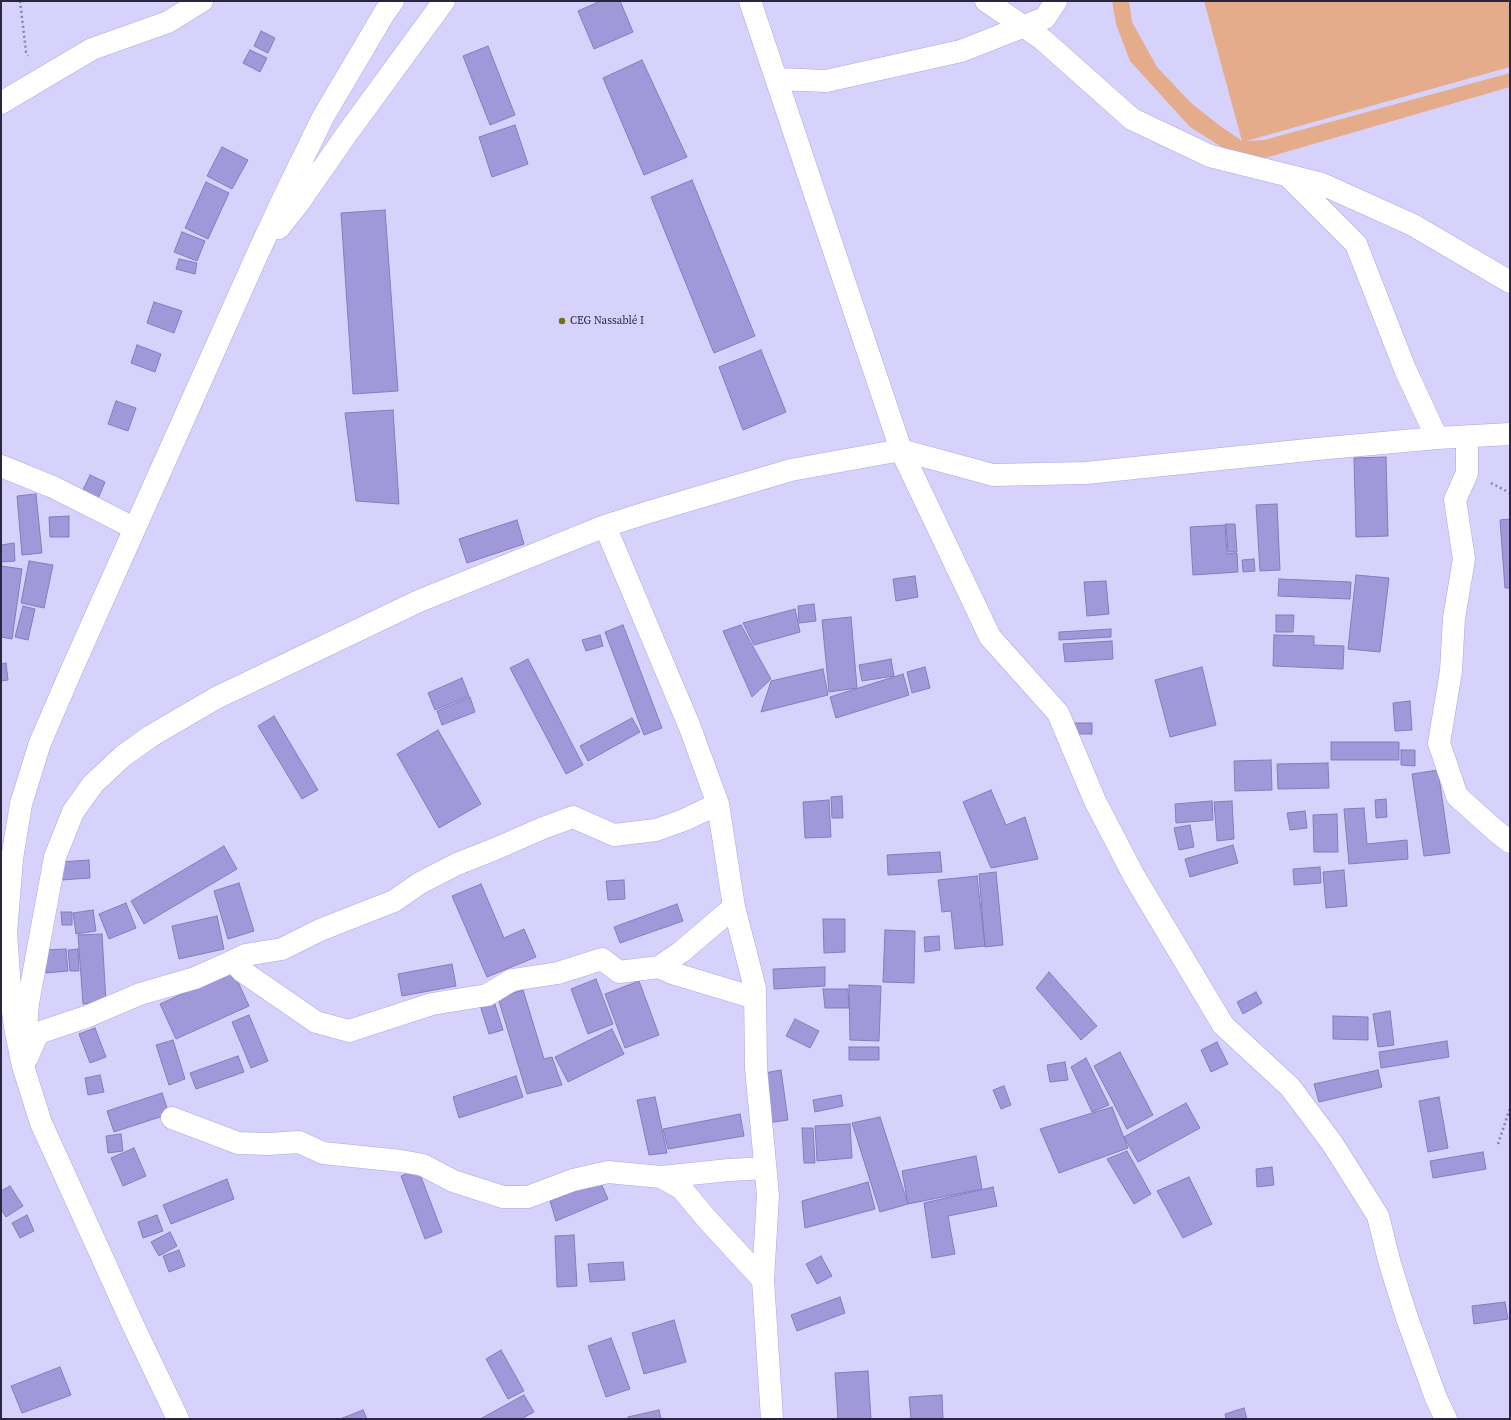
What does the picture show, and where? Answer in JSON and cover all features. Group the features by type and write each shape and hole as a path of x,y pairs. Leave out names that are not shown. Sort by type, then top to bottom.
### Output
{"street":[{"path":"1,103 92,49 168,22 202,1"},
{"path":"257,256 298,204 346,135 444,1"},
{"path":"750,1 778,78 901,450 990,637 1058,713 1095,801 1134,876 1223,1025 1290,1087 1332,1143 1378,1216 1390,1264 1407,1318 1436,1398 1446,1419"},
{"path":"986,1 1042,39 1132,119 1210,156 1322,184 1413,225 1510,282"},
{"path":"778,78 826,81 961,51 1045,18 1056,1"},
{"path":"178,1419 40,1123 23,1066 8,1029 10,988 4,934 12,860 21,804 38,750 68,676 257,256 323,117 389,4"},
{"path":"1287,175 1356,244 1405,368 1437,438"},
{"path":"23,1066 28,1003 55,857 73,812 89,788 124,756 152,736 216,698 419,601 605,526 649,512 791,470 901,450 993,475 1086,473 1317,449 1437,438 1510,434"},
{"path":"1466,437 1466,473 1455,500 1464,559 1454,618 1451,670 1439,742 1457,796 1510,842"},
{"path":"1,466 53,487 134,528"},
{"path":"605,526 689,725 718,804 734,907 755,988 756,1068 768,1195 763,1280 772,1419"},
{"path":"23,1066 38,1033 86,1017 140,994 195,978 245,955 282,949 320,930 394,901 420,884 457,864 543,828 573,817 614,835 656,830 684,820 718,804"},
{"path":"233,961 248,975 316,1022 349,1031 432,1004 487,995 512,980 558,973 602,959 619,972 659,967 681,952 734,907"},
{"path":"659,967 672,973 755,998"},
{"path":"172,1118 238,1143 268,1144 299,1142 323,1153 423,1164 453,1181 503,1197 528,1197 573,1180 608,1172 661,1177 765,1168"},
{"path":"661,1177 681,1188 706,1218 763,1280"}],"path":[{"path":"20,1 26,52 38,81"},
{"path":"1498,1144 1510,1108"}],"shaded area":[{"path":"1112,1 1129,1 1132,22 1157,67 1191,103 1242,141 1204,1 1510,1 1510,67 1246,141 1264,140 1510,73 1510,87 1265,158 1228,151 1190,127 1130,61 1116,24"}],"building":[{"path":"601,1 620,1 633,32 594,49 578,11"},
{"path":"261,31 275,38 268,53 254,46"},
{"path":"488,46 515,115 490,125 463,56"},
{"path":"250,50 267,58 260,72 243,63"},
{"path":"642,60 687,157 644,175 603,78"},
{"path":"515,125 528,164 492,177 479,137"},
{"path":"222,147 248,160 232,189 207,176"},
{"path":"692,180 755,336 714,353 651,197"},
{"path":"206,182 229,193 208,239 185,228"},
{"path":"385,210 398,391 353,394 341,213"},
{"path":"182,232 205,241 197,261 174,252"},
{"path":"179,259 197,263 195,274 176,269"},
{"path":"154,302 182,311 174,333 147,323"},
{"path":"137,345 161,354 155,372 131,363"},
{"path":"761,350 786,412 743,430 719,367"},
{"path":"116,401 136,408 128,431 108,424"},
{"path":"393,410 399,504 356,501 345,413"},
{"path":"1386,457 1388,536 1356,537 1354,458"},
{"path":"90,475 105,482 97,501 81,494"},
{"path":"36,494 42,553 22,555 17,496"},
{"path":"1277,504 1280,570 1260,571 1256,505"},
{"path":"69,516 69,537 50,537 49,517"},
{"path":"1510,519 1510,588 1505,588 1500,520"},
{"path":"517,520 524,544 467,563 459,539"},
{"path":"1226,524 1235,524 1237,552 1228,552"},
{"path":"1225,525 1227,554 1237,553 1238,572 1193,575 1190,527"},
{"path":"14,543 15,561 1,562 1,545"},
{"path":"1254,559 1255,571 1243,572 1242,560"},
{"path":"29,561 53,565 44,608 21,603"},
{"path":"1,566 22,569 12,639 1,637"},
{"path":"1356,575 1389,578 1380,652 1348,649"},
{"path":"915,576 918,597 896,601 893,579"},
{"path":"1279,579 1351,582 1350,599 1278,596"},
{"path":"1106,581 1109,614 1087,616 1084,582"},
{"path":"814,604 816,621 799,623 798,606"},
{"path":"23,606 35,609 28,640 15,637"},
{"path":"795,609 800,632 754,645 743,623"},
{"path":"1276,615 1294,615 1293,632 1276,632"},
{"path":"851,617 857,688 829,692 822,620"},
{"path":"623,625 662,728 644,735 605,632"},
{"path":"741,625 771,679 752,697 723,631"},
{"path":"1111,629 1111,637 1059,640 1059,632"},
{"path":"600,635 603,646 586,651 582,640"},
{"path":"1274,635 1314,636 1314,645 1344,646 1343,669 1273,666"},
{"path":"1112,641 1113,659 1065,662 1063,644"},
{"path":"528,659 583,765 566,774 510,668"},
{"path":"891,659 894,676 862,681 859,665"},
{"path":"6,663 8,680 1,681 1,664"},
{"path":"925,667 930,688 912,693 907,672"},
{"path":"1202,667 1216,725 1170,737 1155,680"},
{"path":"823,669 828,695 761,712 771,681"},
{"path":"903,674 909,695 836,718 830,697"},
{"path":"462,678 469,696 435,710 428,693"},
{"path":"470,697 475,712 442,725 437,711"},
{"path":"1410,701 1412,730 1395,731 1393,703"},
{"path":"274,716 318,790 302,799 258,726"},
{"path":"632,718 640,732 588,761 580,746"},
{"path":"1072,723 1092,723 1092,734 1072,734"},
{"path":"438,730 481,804 439,828 397,754"},
{"path":"1331,742 1399,742 1399,760 1331,760"},
{"path":"1401,750 1415,750 1415,766 1401,765"},
{"path":"1271,760 1272,790 1235,791 1234,761"},
{"path":"1328,763 1329,788 1278,789 1277,764"},
{"path":"1438,770 1450,853 1424,856 1412,774"},
{"path":"991,790 1006,825 1025,817 1038,859 991,868 963,802"},
{"path":"842,796 843,818 832,818 831,797"},
{"path":"1386,799 1387,817 1376,818 1375,800"},
{"path":"829,800 831,837 805,838 803,802"},
{"path":"1212,801 1213,820 1176,823 1175,804"},
{"path":"1232,801 1234,839 1217,841 1214,802"},
{"path":"1364,808 1367,844 1407,840 1408,859 1349,864 1344,809"},
{"path":"1305,811 1307,828 1290,830 1287,813"},
{"path":"1337,814 1338,852 1314,852 1313,815"},
{"path":"1190,825 1194,847 1179,850 1174,828"},
{"path":"1233,845 1238,863 1190,877 1185,859"},
{"path":"224,846 237,869 144,924 131,901"},
{"path":"940,852 942,872 888,875 887,855"},
{"path":"89,860 90,878 61,880 60,862"},
{"path":"1320,867 1321,883 1294,885 1293,869"},
{"path":"1344,870 1347,906 1326,908 1323,872"},
{"path":"996,872 1003,945 985,947 979,874"},
{"path":"977,876 985,946 955,949 951,911 942,912 938,880"},
{"path":"624,880 625,899 608,900 606,881"},
{"path":"239,883 254,931 228,939 214,891"},
{"path":"481,884 504,938 524,929 536,957 487,977 452,896"},
{"path":"126,903 136,928 109,939 99,914"},
{"path":"677,904 683,921 620,943 614,927"},
{"path":"93,910 96,931 76,934 73,913"},
{"path":"61,912 72,912 72,925 62,925"},
{"path":"217,916 224,949 179,959 172,926"},
{"path":"823,919 845,919 845,952 824,953"},
{"path":"885,930 915,931 914,983 883,982"},
{"path":"102,934 106,1002 83,1004 78,935"},
{"path":"939,936 940,950 925,952 924,937"},
{"path":"66,949 68,971 46,973 44,950"},
{"path":"78,949 79,971 70,971 68,950"},
{"path":"452,964 456,986 402,996 398,974"},
{"path":"825,967 825,986 774,989 773,969"},
{"path":"233,971 249,1006 176,1039 160,1004"},
{"path":"1049,972 1097,1026 1081,1040 1036,988"},
{"path":"596,979 613,1024 588,1034 571,989"},
{"path":"639,981 659,1035 625,1048 605,994"},
{"path":"849,985 881,986 879,1041 850,1040"},
{"path":"823,989 848,989 849,1008 825,1008"},
{"path":"523,990 544,1059 552,1057 562,1085 527,1094 498,998"},
{"path":"1256,992 1262,1003 1243,1014 1237,1002"},
{"path":"493,998 503,1030 489,1034 479,1002"},
{"path":"1390,1011 1394,1045 1378,1047 1373,1014"},
{"path":"249,1015 268,1061 251,1068 232,1022"},
{"path":"1333,1016 1368,1017 1368,1040 1333,1039"},
{"path":"795,1019 819,1031 810,1048 786,1036"},
{"path":"95,1028 106,1057 90,1063 79,1034"},
{"path":"612,1029 624,1054 568,1082 555,1057"},
{"path":"173,1040 185,1079 169,1085 156,1045"},
{"path":"1447,1041 1449,1057 1381,1068 1379,1052"},
{"path":"1217,1042 1228,1064 1211,1072 1201,1050"},
{"path":"849,1047 879,1047 879,1060 849,1060"},
{"path":"1120,1052 1153,1115 1127,1129 1094,1066"},
{"path":"238,1056 244,1072 196,1089 190,1073"},
{"path":"1086,1058 1109,1105 1092,1112 1071,1067"},
{"path":"1065,1062 1068,1080 1050,1082 1047,1065"},
{"path":"781,1070 788,1120 767,1123 759,1074"},
{"path":"1378,1070 1382,1087 1319,1102 1314,1084"},
{"path":"100,1075 104,1092 88,1095 85,1078"},
{"path":"516,1076 523,1097 459,1118 453,1097"},
{"path":"1004,1086 1011,1105 1001,1109 993,1090"},
{"path":"162,1093 169,1114 114,1132 107,1111"},
{"path":"841,1095 843,1106 815,1112 813,1100"},
{"path":"655,1097 667,1153 649,1155 637,1100"},
{"path":"1439,1097 1448,1148 1428,1152 1419,1101"},
{"path":"1186,1103 1200,1128 1138,1162 1124,1137"},
{"path":"1112,1107 1128,1148 1059,1173 1040,1129"},
{"path":"740,1114 744,1136 668,1149 663,1129"},
{"path":"880,1117 908,1204 880,1212 852,1123"},
{"path":"850,1124 852,1158 817,1161 815,1126"},
{"path":"802,1128 813,1128 815,1163 804,1163"},
{"path":"121,1134 123,1151 108,1153 106,1136"},
{"path":"134,1148 146,1176 123,1186 111,1158"},
{"path":"1127,1151 1151,1194 1134,1204 1107,1159"},
{"path":"1483,1152 1486,1169 1433,1178 1430,1161"},
{"path":"976,1156 982,1189 908,1204 902,1171"},
{"path":"1272,1167 1274,1185 1257,1187 1256,1169"},
{"path":"418,1169 442,1232 425,1239 401,1176"},
{"path":"1189,1177 1212,1224 1183,1238 1157,1191"},
{"path":"227,1179 234,1199 171,1224 163,1205"},
{"path":"600,1181 608,1199 556,1221 550,1201"},
{"path":"868,1182 875,1209 805,1228 802,1201"},
{"path":"10,1186 23,1206 6,1217 1,1209 1,1191"},
{"path":"993,1187 997,1206 948,1216 955,1254 932,1258 924,1203"},
{"path":"27,1215 34,1231 20,1238 12,1223"},
{"path":"157,1215 163,1231 143,1238 138,1222"},
{"path":"170,1232 177,1246 159,1256 151,1242"},
{"path":"574,1235 577,1286 557,1287 555,1236"},
{"path":"179,1250 185,1266 169,1272 163,1256"},
{"path":"821,1256 832,1276 817,1284 806,1264"},
{"path":"623,1262 625,1280 590,1282 588,1264"},
{"path":"840,1297 845,1313 797,1331 791,1315"},
{"path":"1505,1302 1508,1319 1474,1324 1472,1306"},
{"path":"674,1320 686,1362 644,1374 632,1333"},
{"path":"611,1338 630,1389 606,1397 588,1346"},
{"path":"501,1350 524,1391 508,1399 486,1359"},
{"path":"60,1367 71,1395 22,1413 11,1386"},
{"path":"868,1371 871,1419 838,1419 835,1373"},
{"path":"524,1395 534,1412 521,1419 480,1419"},
{"path":"942,1395 943,1419 911,1419 909,1397"},
{"path":"1244,1408 1247,1419 1226,1419 1225,1414"},
{"path":"363,1410 367,1419 340,1419"},
{"path":"659,1410 661,1419 628,1419 628,1417"}],"place":[{"name":"CEG Nassablé I","path":"562,321"}]}
